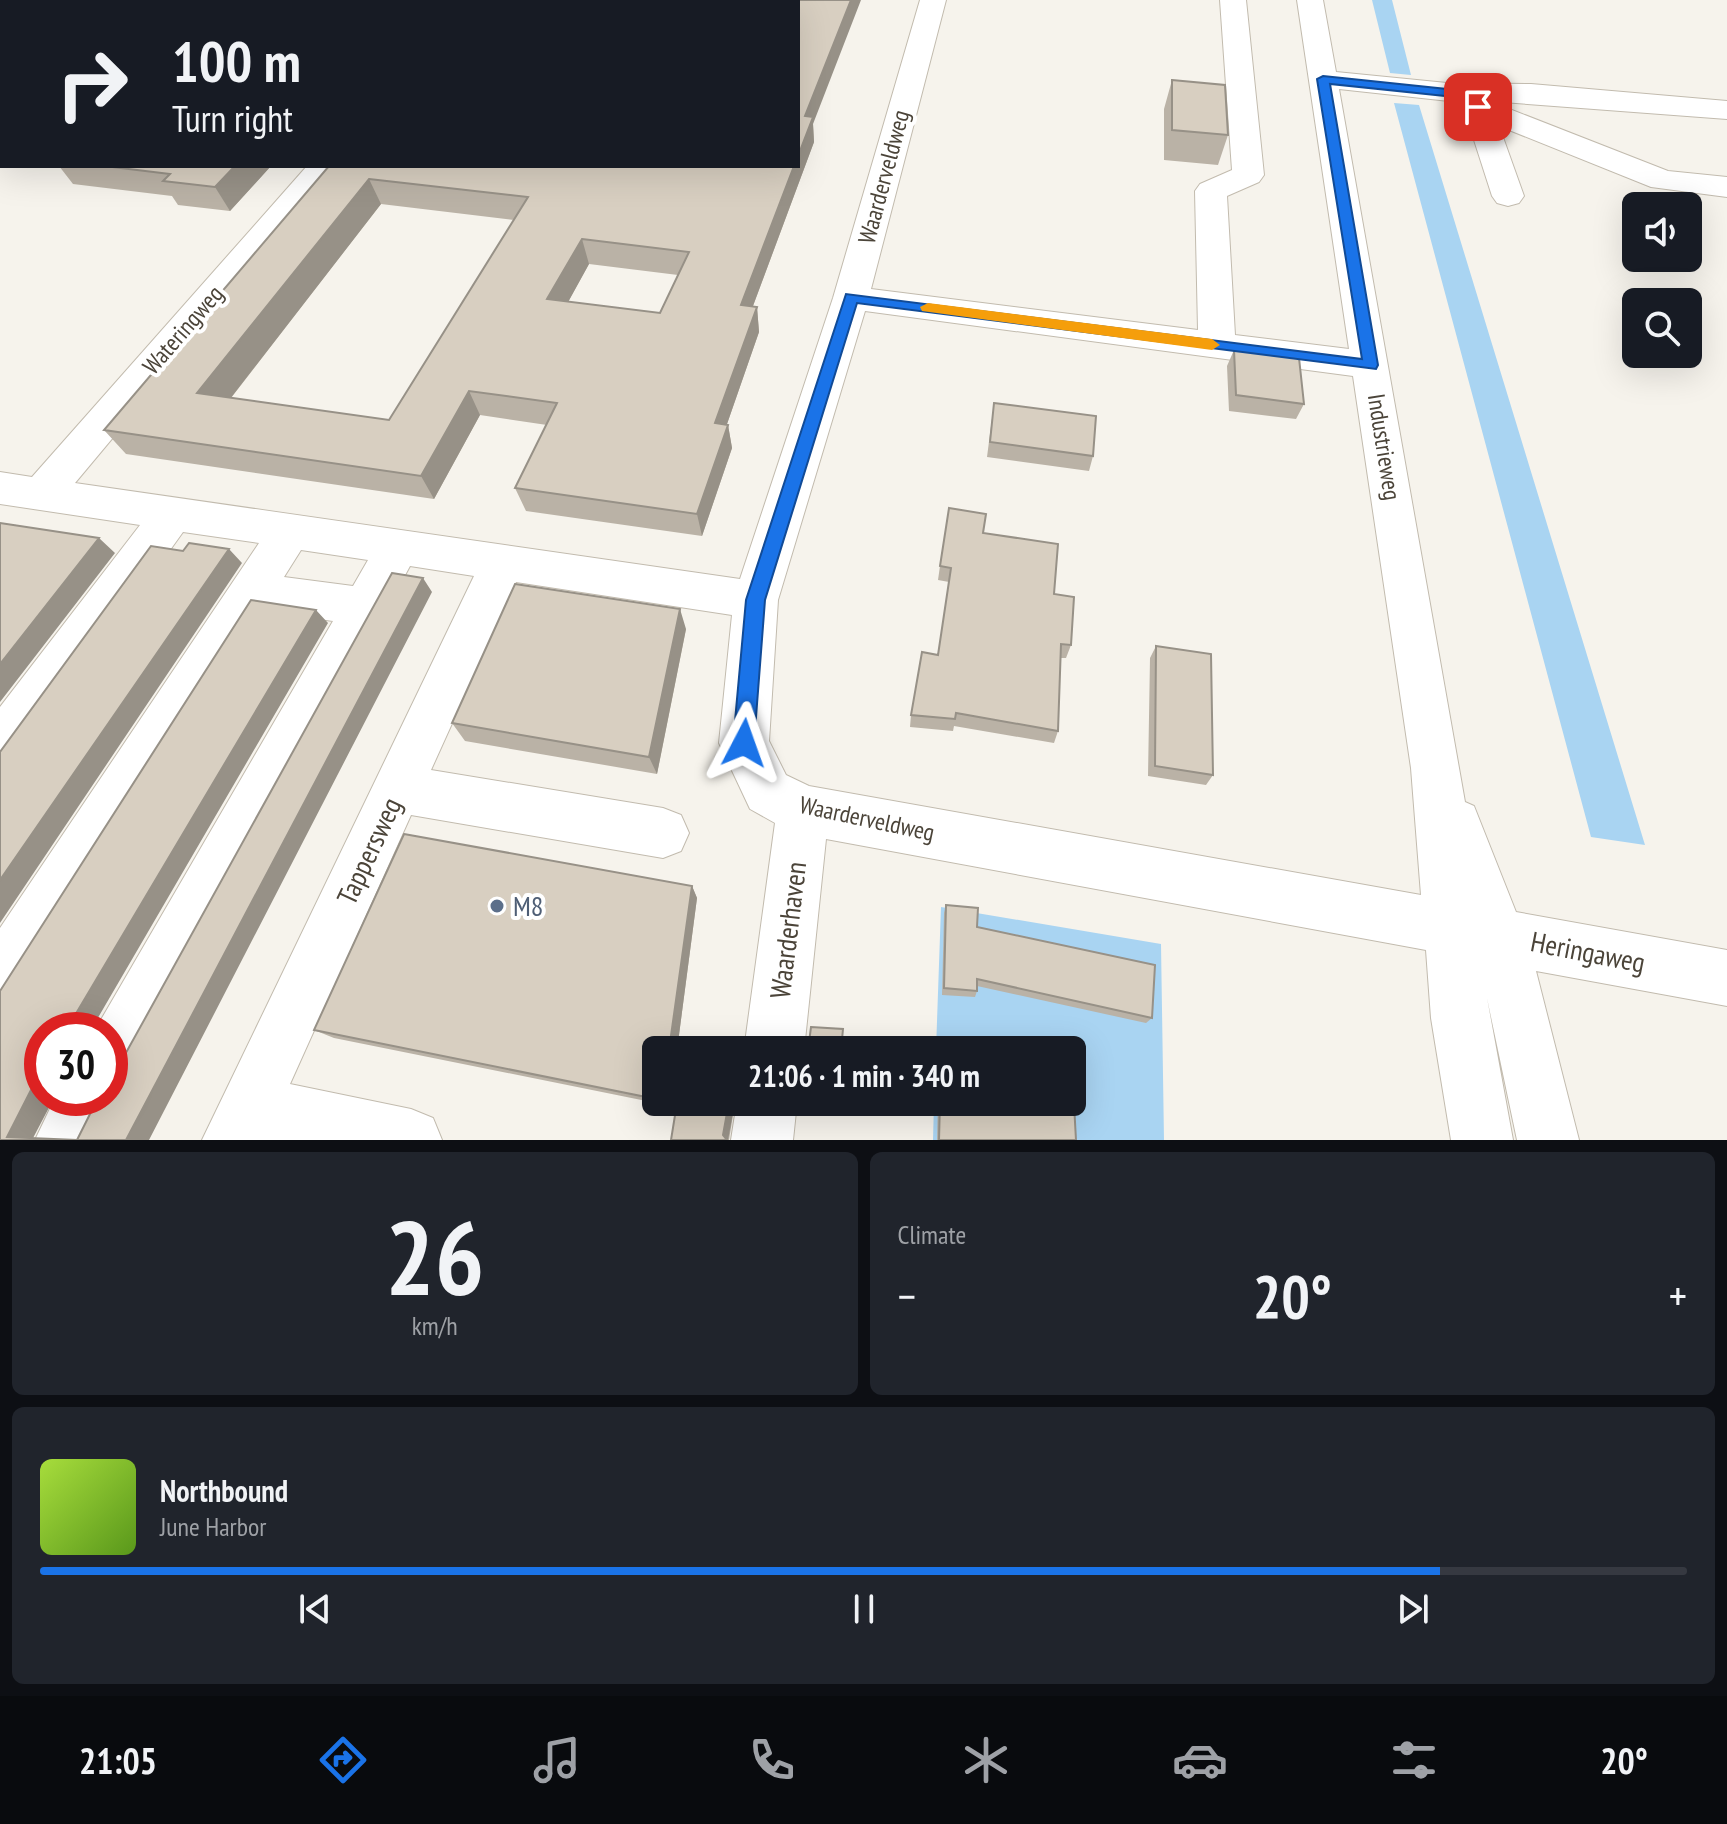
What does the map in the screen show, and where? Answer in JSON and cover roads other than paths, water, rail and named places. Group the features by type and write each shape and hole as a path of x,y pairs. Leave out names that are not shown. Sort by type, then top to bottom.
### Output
{"street":[{"name":"Waarderveldweg","path":"933,0 851,298 756,600 744,743 768,792 803,810 1473,930"},
{"path":"1217,345 1211,191 1248,175 1233,0"},
{"name":"Industrieweg","path":"1310,0 1436,768 1473,930 1465,1055 1482,1140"},
{"path":"1323,79 1447,92 1531,93 1727,110"},
{"path":"1447,92 1662,180 1727,187"},
{"path":"1478,107 1508,196"},
{"name":"Wateringweg","path":"42,493 322,168"},
{"path":"851,298 1370,365"},
{"path":"0,488 756,600"},
{"path":"0,746 173,513"},
{"path":"0,978 291,530"},
{"path":"128,1029 399,546"},
{"name":"Tappersweg","path":"241,1123 503,562"},
{"path":"252,591 365,607"},
{"path":"398,789 663,833"},
{"name":"Waarderhaven","path":"776,1036 803,810"},
{"name":"Industrieweg","path":"1473,930 1519,1010 1548,1140"},
{"name":"Heringaweg","path":"1473,930 1727,978"},
{"path":"66,1140 79,1116"},
{"path":"762,1140 765,1116"},
{"path":"241,1123 411,1140"}],"water":[{"path":"1372,0 1392,0 1411,75 1390,73"},
{"path":"1394,103 1419,105 1645,845 1591,837"},
{"path":"941,907 1161,944 1164,1140 933,1140 934,1116 1086,1116 1086,1036 936,1036"}],"place":[{"name":"M8","path":"497,906"}]}
